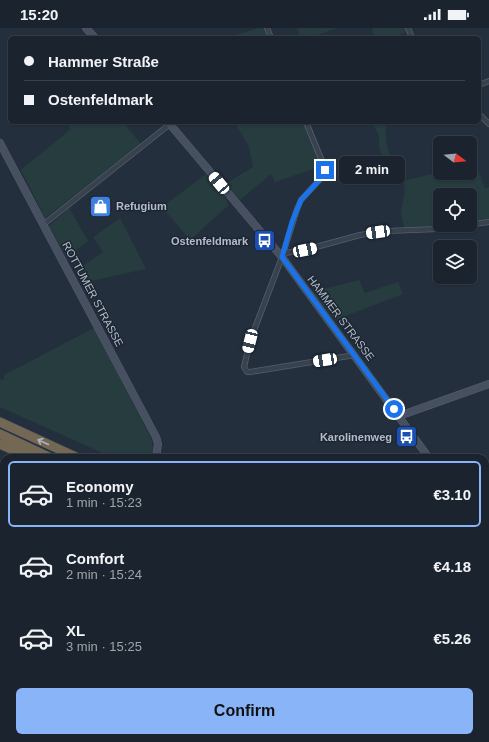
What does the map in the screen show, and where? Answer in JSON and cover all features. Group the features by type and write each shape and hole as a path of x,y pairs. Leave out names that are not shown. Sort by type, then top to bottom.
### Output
{"highway":[{"path":"0,422 69,454"},
{"path":"0,434 42,454"},
{"path":"0,444 22,454"}],"street":[{"path":"86,28 93,36"},
{"path":"481,116 489,124"},
{"name":"HAMMER STRASSE","path":"44,224 168,124"},
{"name":"HAMMER STRASSE","path":"170,124 282,257 426,454"},
{"path":"307,124 325,172 299,205 282,257 250,341 244,367 245,370 250,372 355,355"},
{"name":"ROTTUMER STRASSE","path":"0,143 156,437 158,444 157,454"},
{"path":"282,257 286,253 316,248 360,235 387,231 438,229 489,222"},
{"path":"399,416 489,384"}],"green space":[{"path":"258,28 264,28 267,36 232,36"},
{"path":"297,28 337,28 315,36 300,36"},
{"path":"372,28 405,28 407,32 395,36 374,36"},
{"path":"67,124 125,124 141,144 45,218 21,170 71,129"},
{"path":"236,124 304,124 322,166 275,182 271,174 240,200 225,184 253,167 249,147"},
{"path":"373,124 386,124 386,139 389,153 403,181 398,180 382,157 379,147 379,136"},
{"path":"477,167 485,189 489,187 489,219 477,222 477,188 433,188 433,228 404,228 401,212 405,191 403,181 433,174 433,180 477,180"},
{"path":"206,174 219,187 229,205 190,240 162,207"},
{"path":"69,208 88,241 67,258 49,226"},
{"path":"120,218 146,269 81,283 75,271 103,252 93,237"},
{"path":"359,280 365,293 398,282 403,294 335,320 312,292"},
{"path":"94,328 151,438 153,449 152,454 105,454 0,407 0,379 4,380 4,375"}],"place":[{"name":"Refugium","path":"100,206"},
{"name":"Ostenfeldmark","path":"264,241"},
{"name":"Karolinenweg","path":"407,437"}],"route":[{"path":"325,170 324,175 301,200 283,249 282,257 394,409"}]}
